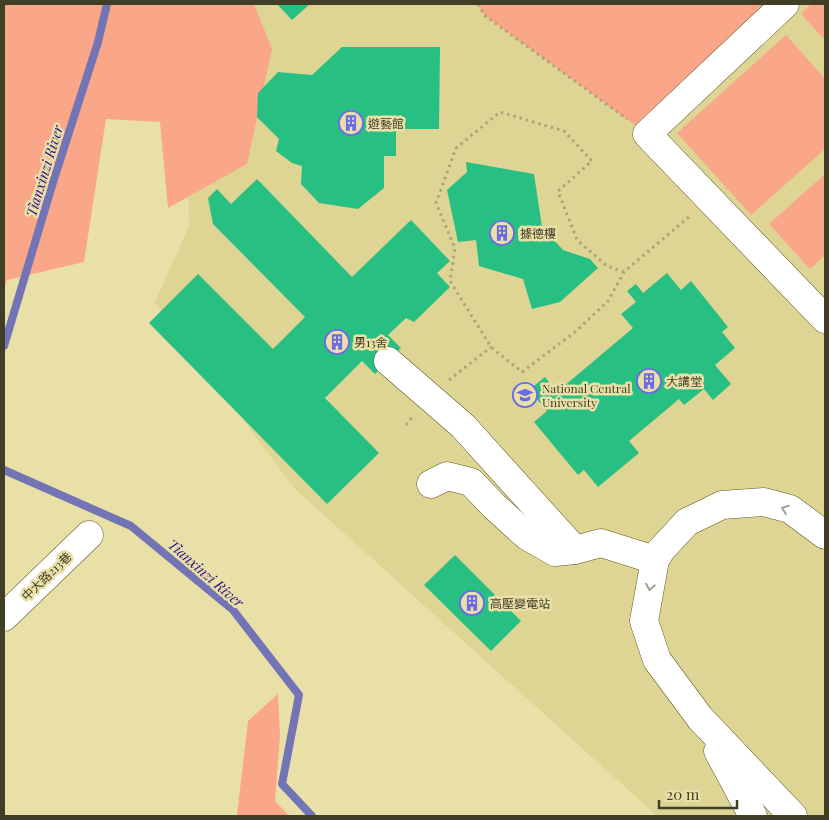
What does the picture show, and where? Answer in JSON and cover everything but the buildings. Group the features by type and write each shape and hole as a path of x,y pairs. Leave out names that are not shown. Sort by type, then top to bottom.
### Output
{"street":[{"path":"785,4 647,134 825,319"},
{"path":"388,361 462,426 575,550"},
{"path":"431,484 447,476 471,482 527,536 555,552 575,550 601,543 655,560"},
{"path":"793,816 700,718 657,660 644,621 655,560 661,550 687,522 722,505 764,502 790,509 825,536"},
{"name":"中大路213巷","path":"4,617 89,535"},
{"path":"700,718 753,816"}],"path":[{"path":"478,4 484,15 647,134"},
{"path":"624,272 607,266 577,240 558,192 592,161 564,131 500,112 456,148 436,203 455,248 450,281 491,347 522,372 575,332 608,301 624,272 710,199"}],"shaded area":[{"path":"4,4 254,4 272,49 247,164 168,208 160,122 106,119 84,262 7,280 4,289"},
{"name":"National Central University","path":"183,4 825,4 825,816 657,816 294,488 155,302 189,226"},
{"path":"478,4 784,4 647,134 484,15"},
{"path":"811,4 825,4 825,40 801,14"},
{"path":"786,35 825,79 825,149 751,215 677,133"},
{"path":"825,174 825,255 810,269 769,224"},
{"path":"278,694 280,735 275,801 289,816 239,816 237,815 248,721"}],"waterway":[{"name":"Tianxinzi River","path":"4,346 54,179 98,42 107,4"},
{"name":"Tianxinzi River","path":"4,470 131,526 233,610 299,695 282,784 312,816"}],"place":[{"name":"遊藝館","path":"351,123"},
{"name":"據德樓","path":"502,233"},
{"name":"男13舍","path":"337,342"},
{"name":"大講堂","path":"649,381"},
{"name":"National Central University","path":"525,395"},
{"name":"高壓變電站","path":"472,603"}]}
